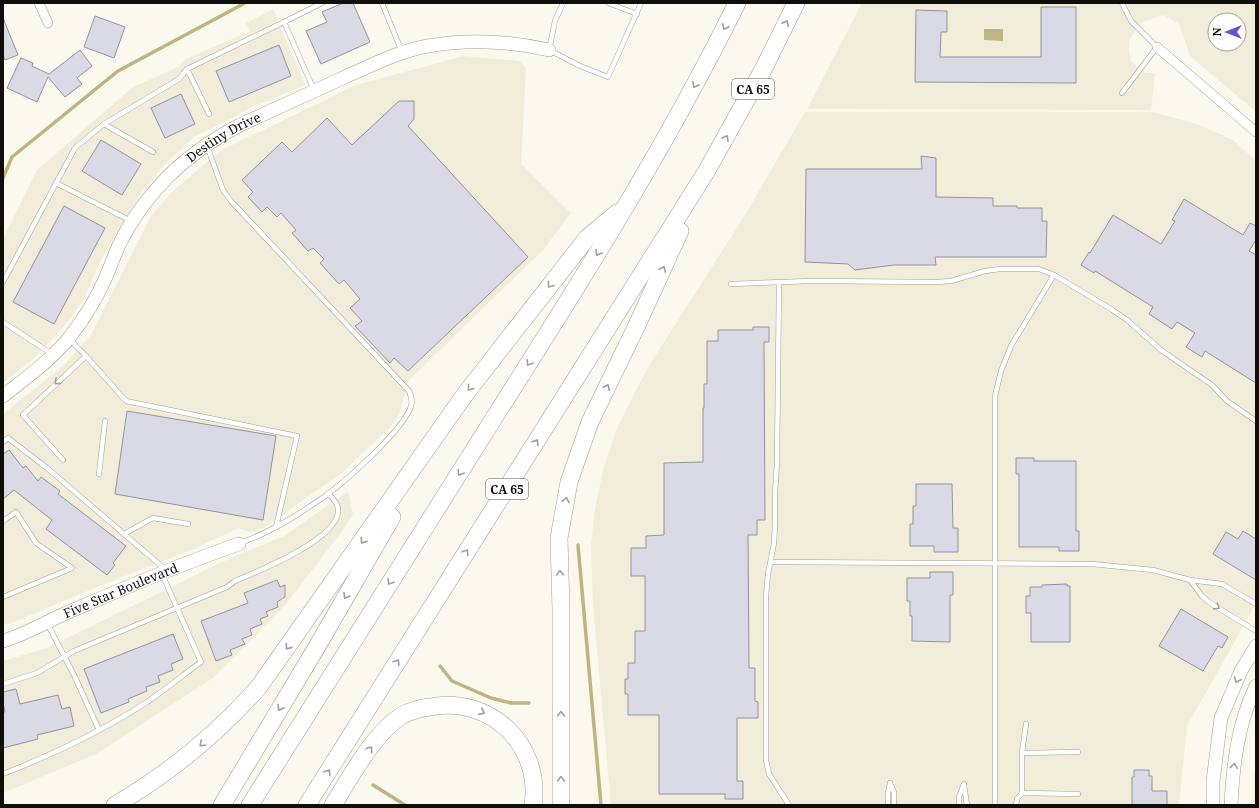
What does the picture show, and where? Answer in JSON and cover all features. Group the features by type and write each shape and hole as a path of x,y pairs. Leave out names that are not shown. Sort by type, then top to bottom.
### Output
{"highway":[{"path":"250,805 584,276 674,124 714,50 737,3"},
{"name":"CA 65","path":"307,805 706,172 764,68 796,3"},
{"path":"561,805 561,609 559,538 569,482 590,422 637,325 706,172"},
{"path":"115,805 166,773 194,752 258,688 466,394 587,238 625,207"},
{"path":"222,805 315,650 393,515 417,462"},
{"path":"333,805 368,751 393,722 402,716 422,708 450,704 472,708 486,714 506,728 516,738 530,764 534,780 533,805"}],"street":[{"path":"39,3 48,23"},
{"name":"Destiny Drive","path":"3,396 52,355 68,338 95,300 119,245 156,189 175,170 206,144 240,125 315,91 392,57 426,46 453,42 481,41 508,42 549,50"},
{"path":"1157,47 1255,129"},
{"name":"Five Star Boulevard","path":"3,641 17,637 76,608 164,571 239,544"},
{"path":"1212,803 1213,781 1221,718 1241,671 1256,646"},
{"path":"1231,805 1234,770 1241,725 1256,686"}],"lane":[{"path":"3,282 75,148 104,124 179,79 187,69 322,3"},
{"path":"382,3 403,53"},
{"path":"563,3 555,21 549,50 580,66 608,77 641,3"},
{"path":"608,3 637,14"},
{"path":"1122,3 1131,21 1157,47 1122,93"},
{"path":"284,22 315,91"},
{"path":"187,69 209,114"},
{"path":"104,124 153,152"},
{"path":"206,144 226,195 409,391 412,398 412,404 409,412 386,441 361,466 328,493 276,527 256,538 239,544"},
{"path":"56,183 133,222"},
{"path":"731,284 811,281 936,282 951,281 985,271 1000,269 1040,269 1054,275 1127,320 1167,355 1203,378 1227,401 1256,421"},
{"path":"995,805 994,562 995,406 997,387 1001,371 1011,346 1054,275"},
{"path":"780,282 775,531 772,562 768,574 766,596 766,760 769,774 789,805"},
{"path":"3,322 52,355"},
{"path":"68,338 126,401 297,436 276,527"},
{"path":"63,460 24,415 86,356"},
{"path":"99,474 105,421"},
{"path":"3,442 8,438 47,468 124,534 164,571 177,609 201,662 148,701 75,744 47,757 3,774"},
{"path":"3,684 37,673 74,651 227,588 235,581 290,556 326,533 334,524 338,507 328,493"},
{"path":"3,521 16,512 36,543 72,568 3,597"},
{"path":"124,534 153,518 188,524"},
{"path":"772,562 994,562 1092,564 1153,570 1190,580 1222,584 1256,604"},
{"path":"1190,580 1202,596 1210,603 1256,631"},
{"path":"47,623 65,657 99,730"},
{"path":"1016,805 1017,799 1022,793 1022,753 1026,724"},
{"path":"1022,753 1078,752"},
{"path":"888,805 890,783 894,792 894,805"},
{"path":"959,805 959,797 964,784 967,805"},
{"path":"1022,793 1078,794"}],"shaded area":[{"path":"862,3 1256,3 1256,112 1190,56 1179,24 1163,15 1141,23 1129,40 1131,60 1138,68 1146,73 1155,73 1151,110 807,109"},
{"path":"273,9 305,85 257,105 194,137 163,166 139,196 103,256 82,302 62,329 32,360 3,383 3,239 37,170 133,87 178,67 184,60 250,31 246,23"},
{"path":"984,29 1003,29 1003,41 984,40"},
{"path":"464,56 519,61 526,68 521,164 571,213 543,250 408,381 400,412 394,423 342,473 262,529 250,532 239,528 189,551 97,587 12,623 3,625 3,414 64,365 91,335 151,216 174,190 220,151 356,85"},
{"path":"805,112 1153,112 1197,124 1233,140 1256,161 1256,604 1187,726 1179,805 611,805 593,606 591,545 595,509 603,470 616,431 650,364 745,215"},
{"path":"348,491 353,514 343,530 286,604 213,678 96,754 3,793 3,661 47,648 222,562 284,536"},
{"path":"1256,767 1256,805 1254,805 1254,775"}],"building":[{"path":"343,3 353,3 370,42 321,64 306,31 327,22 322,12"},
{"path":"1041,7 1076,7 1076,83 915,82 916,10 947,11 947,32 941,32 940,57 1041,57"},
{"path":"95,16 125,27 114,58 84,47"},
{"path":"3,18 18,55 5,60 3,55"},
{"path":"279,45 291,76 229,102 216,71"},
{"path":"80,50 92,66 77,78 82,84 65,97 48,77 37,102 7,88 21,58 33,63 32,66 49,74"},
{"path":"181,94 195,124 165,138 151,108"},
{"path":"399,101 414,101 414,119 408,126 528,257 408,371 394,358 390,363 355,326 362,321 350,308 360,299 344,280 339,284 320,263 324,259 313,248 308,251 292,233 296,230 281,213 277,217 267,207 262,212 248,197 253,192 242,180 282,142 292,152 327,118 352,145"},
{"path":"101,140 141,164 122,195 82,171"},
{"path":"921,156 936,158 936,197 993,198 993,206 1042,208 1042,221 1047,221 1046,257 935,257 936,265 894,265 855,270 848,264 805,262 806,169 922,169"},
{"path":"1184,199 1243,235 1250,223 1256,226 1256,240 1249,251 1256,255 1256,383 1205,351 1202,357 1186,347 1195,333 1177,322 1172,329 1149,314 1153,307 1095,271 1094,273 1081,265 1113,215 1161,244 1175,221 1172,220"},
{"path":"64,206 105,228 54,324 13,302"},
{"path":"753,327 769,327 769,342 764,342 765,520 757,520 757,535 748,535 749,668 755,668 755,701 758,702 758,718 737,718 737,781 743,781 743,799 725,799 725,794 659,794 659,715 628,715 628,694 625,694 625,679 628,679 628,663 635,663 635,631 645,631 645,576 631,576 631,548 646,548 646,536 664,535 664,463 703,462 703,408 704,384 707,384 707,341 718,341 718,330 753,330"},
{"path":"127,411 276,436 263,520 115,494"},
{"path":"9,450 23,468 26,466 38,481 41,477 60,491 58,494 126,546 113,563 115,565 107,575 46,529 52,520 14,490 3,499 3,454"},
{"path":"1016,458 1034,458 1034,461 1076,461 1076,531 1079,531 1079,551 1059,551 1059,547 1019,547 1019,474 1016,474"},
{"path":"916,484 952,484 953,528 958,528 958,552 934,552 934,546 910,546 910,524 913,524 913,506 916,506"},
{"path":"1243,531 1256,539 1256,580 1213,554 1226,532 1238,539"},
{"path":"930,572 953,572 953,595 950,595 950,642 912,641 912,616 910,616 910,601 907,601 907,578 930,578"},
{"path":"277,580 280,587 285,585 285,597 277,602 278,607 266,612 268,616 260,619 262,624 250,629 252,635 242,639 245,644 230,650 232,655 216,661 201,621 248,603 244,593"},
{"path":"1067,584 1067,586 1070,586 1070,642 1031,642 1031,613 1026,613 1026,596 1030,596 1030,587"},
{"path":"1181,609 1228,637 1222,648 1218,646 1203,671 1159,646"},
{"path":"173,634 183,659 171,664 173,670 158,676 160,682 146,687 147,691 128,699 129,702 101,713 84,669"},
{"path":"16,689 20,704 58,695 62,709 70,707 74,726 37,735 38,739 3,748 3,712 5,712 3,692"},
{"path":"1134,770 1149,770 1149,776 1152,776 1152,791 1167,791 1167,805 1132,805 1132,777 1134,777"}],"waterway":[{"path":"3,178 12,157 118,71 245,3"},
{"path":"578,545 601,805"},
{"path":"440,666 452,681 491,698 511,703 529,703"},
{"path":"373,785 405,805"}]}
